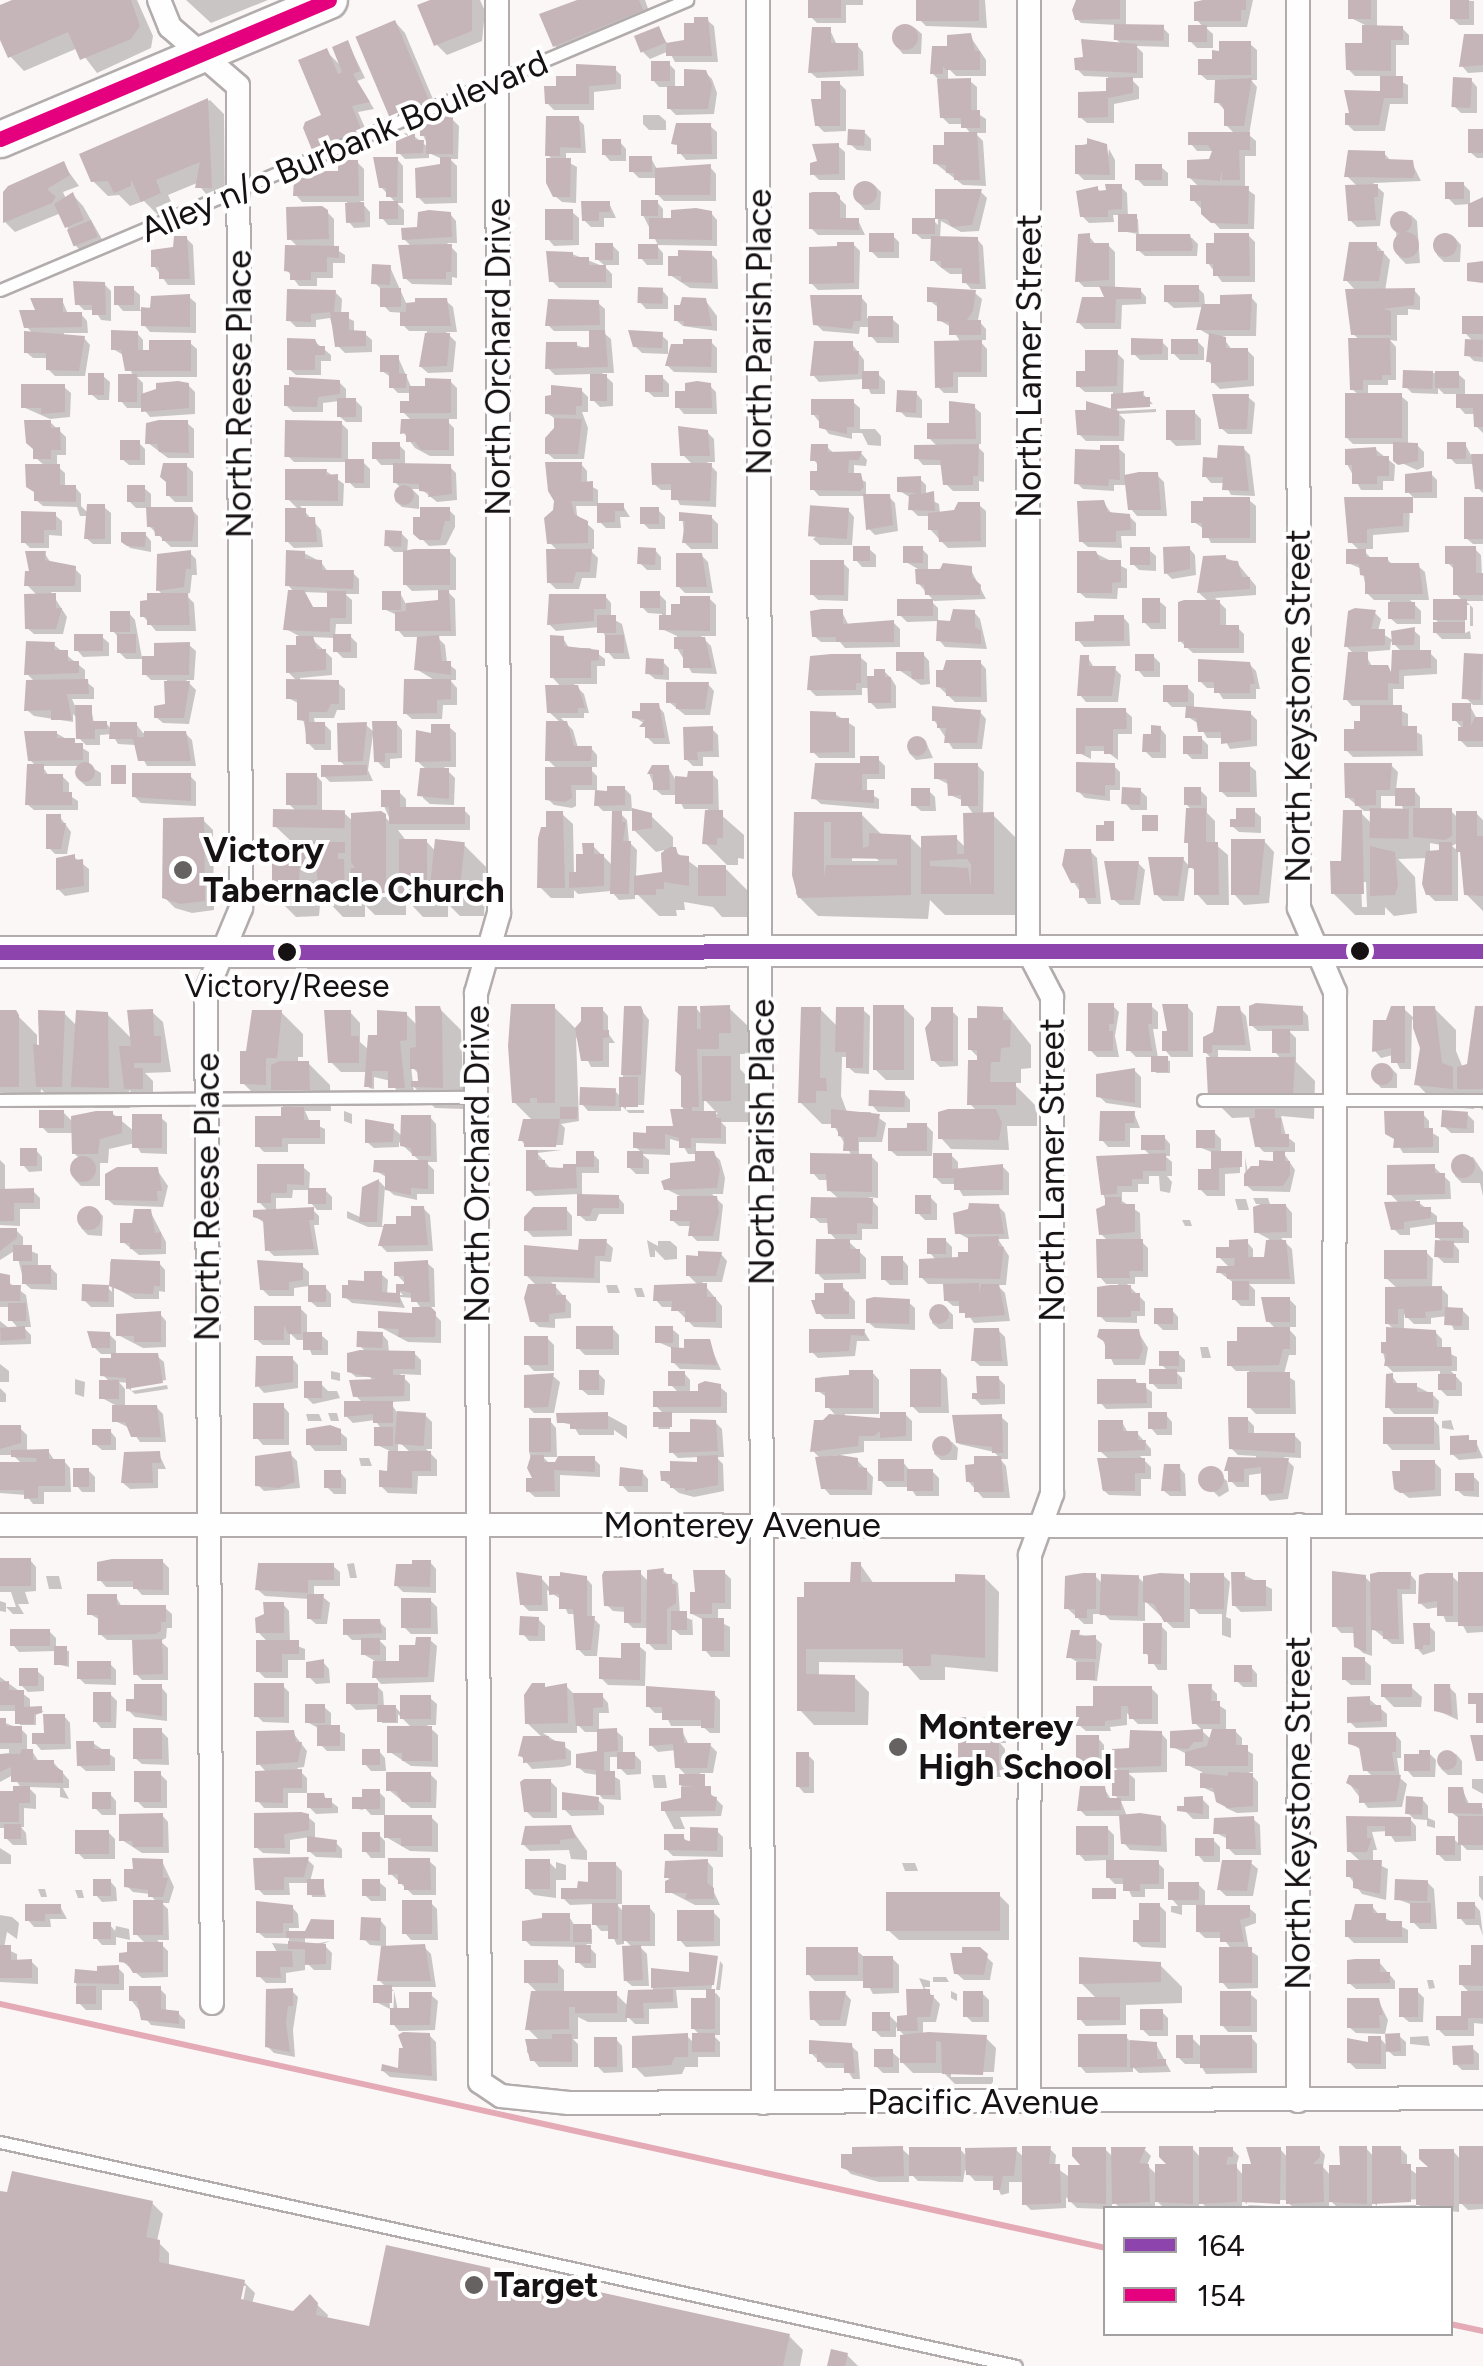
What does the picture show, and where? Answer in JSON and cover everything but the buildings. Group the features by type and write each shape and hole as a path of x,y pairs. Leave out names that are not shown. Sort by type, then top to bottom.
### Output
{"main road":[{"path":"0,139 329,0"},
{"path":"0,952 1483,950"}],"street":[{"name":"North Reese Place","path":"158,0 170,27 238,86 241,908 206,992 212,2003"},
{"name":"North Orchard Drive","path":"485,2089 478,2074 476,993 499,913 497,0"},
{"name":"North Parish Place","path":"758,0 763,2103"},
{"name":"North Lamer Street","path":"1028,2102 1030,1556 1052,1494 1052,997 1028,952 1029,0"},
{"name":"North Keystone Street","path":"1298,0 1298,908 1335,992 1334,1525"},
{"name":"Monterey Avenue","path":"0,1525 1483,1526"},
{"name":"North Keystone Street","path":"1298,2102 1299,1525"},
{"name":"Pacific Avenue","path":"485,2089 501,2096 569,2103 1483,2098"}],"lane":[{"name":"Alley n/o Burbank Boulevard","path":"0,290 686,0"},
{"path":"0,1100 476,1097"},
{"path":"1203,1100 1483,1100"},
{"path":"0,2142 1016,2366"}],"waterway":[{"path":"0,2004 1103,2247"},
{"path":"1453,2325 1483,2331"}],"transit line":[{"name":"154","path":"0,139 329,0"},
{"name":"164","path":"0,952 1483,951"}],"place":[{"name":"Victory Tabernacle Church","path":"183,870"},
{"name":"Victory/Reese","path":"287,952"},
{"name":"Monterey High School","path":"898,1747"},
{"name":"Target","path":"474,2285"}]}
